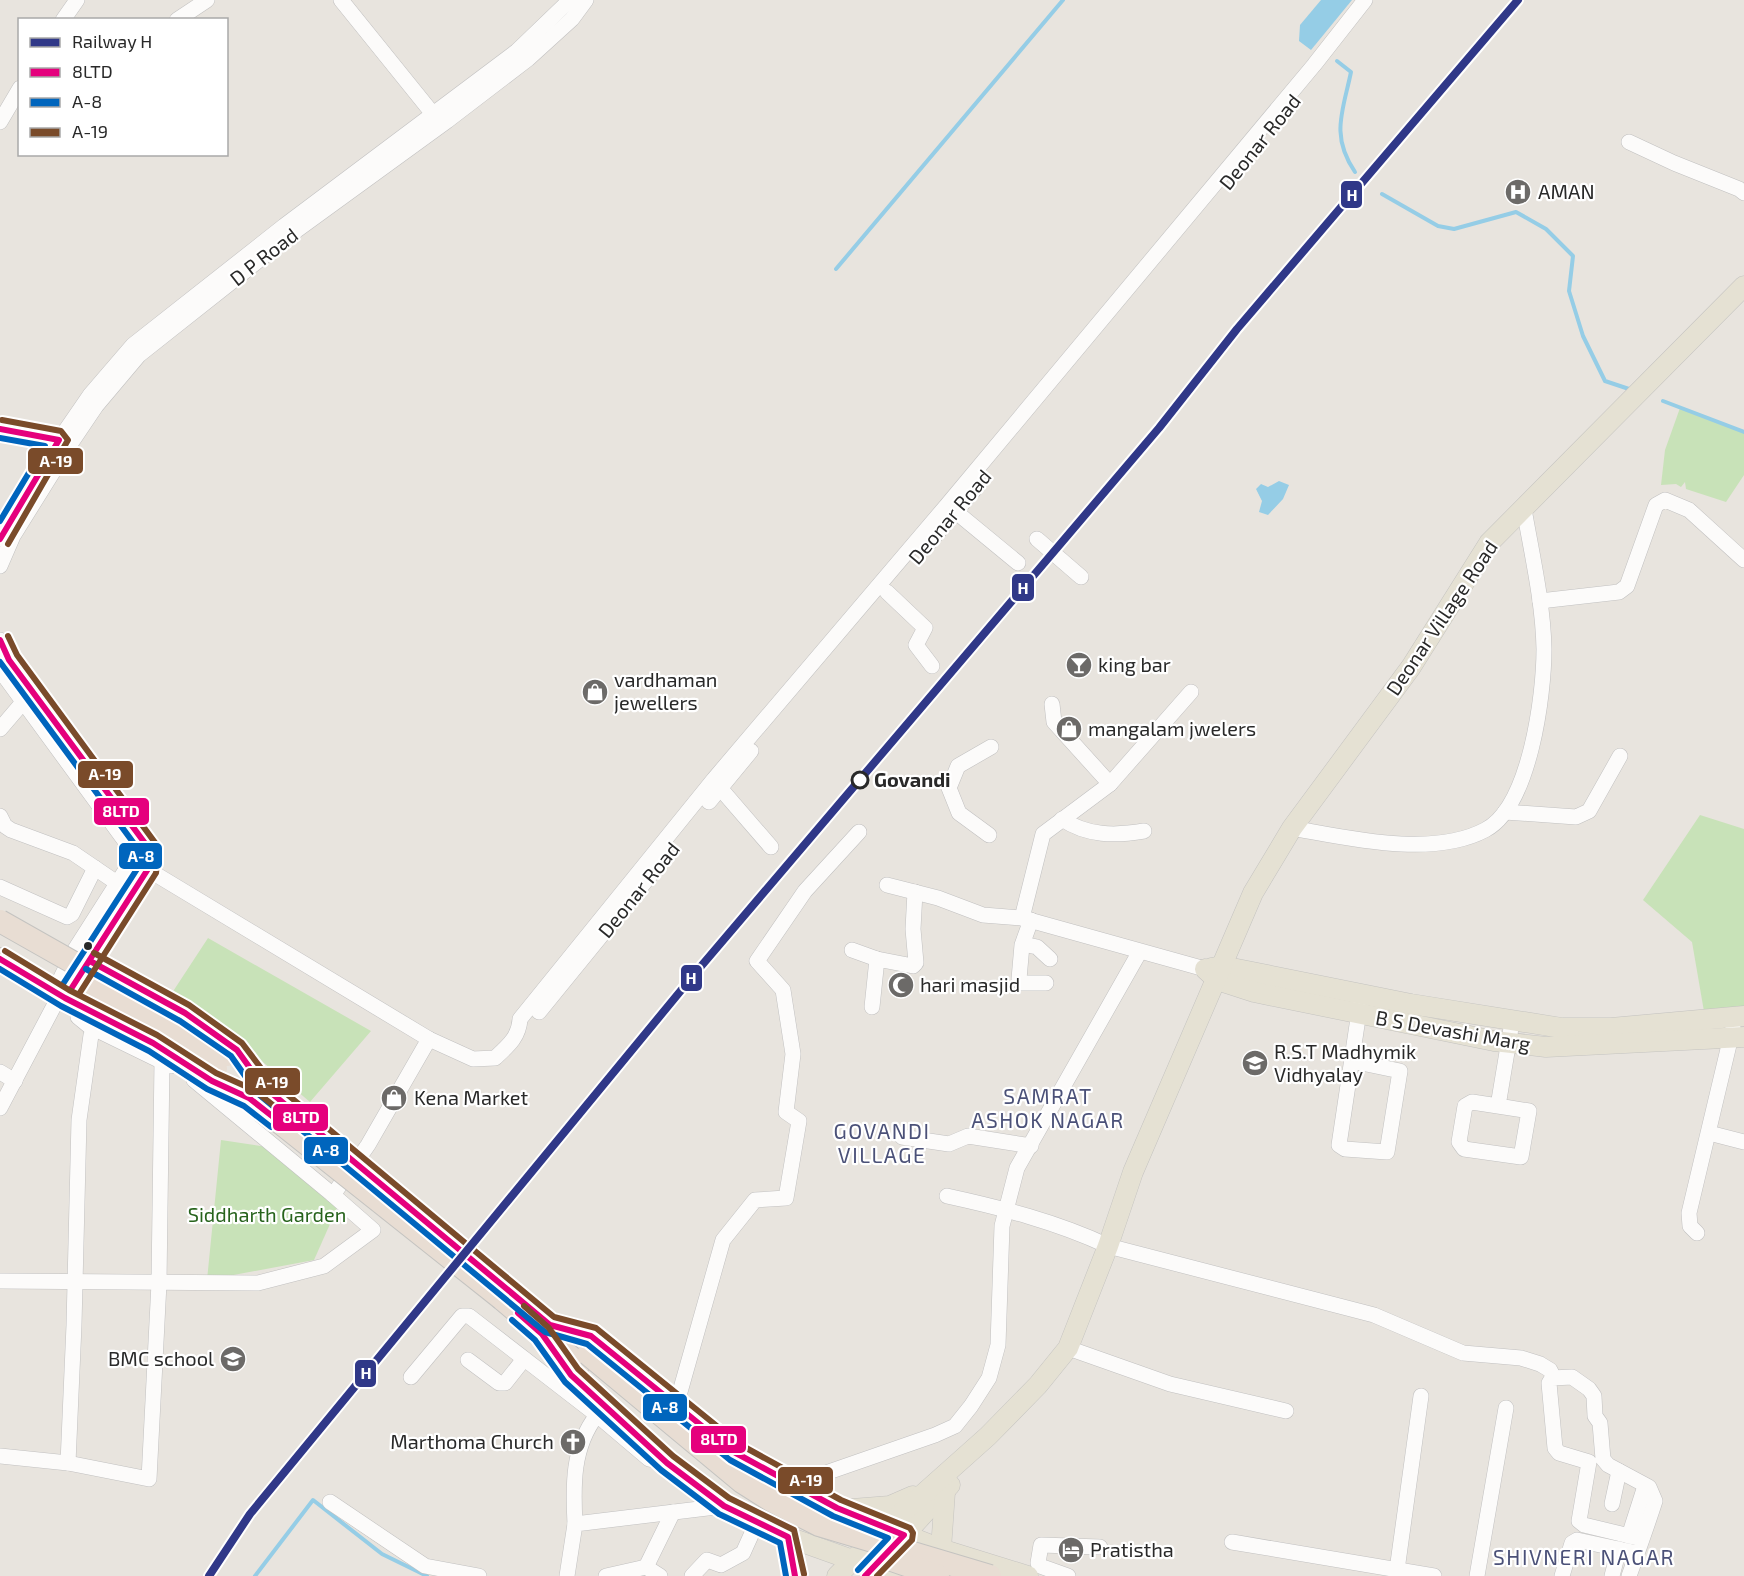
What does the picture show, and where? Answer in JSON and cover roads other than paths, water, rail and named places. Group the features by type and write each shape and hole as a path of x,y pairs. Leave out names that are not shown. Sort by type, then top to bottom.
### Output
{"highway":[{"path":"0,911 185,1013 237,1050 256,1092"},
{"path":"0,921 196,1032 222,1062 256,1092 546,1329 742,1482 772,1501 819,1525 990,1576"},
{"path":"0,938 73,978 187,1047 222,1062"},
{"path":"7,968 59,1000 153,1043 212,1081 256,1092"},
{"path":"584,1359 734,1492 765,1511 820,1537 938,1576"}],"main road":[{"name":"Deonar Village Road","path":"940,1487 970,1449 988,1436 1038,1385 1068,1348 1108,1246 1133,1172 1215,972 1253,893 1292,828 1411,667 1489,543 1744,286"},
{"name":"B S Devashi Marg","path":"1215,972 1358,1014 1508,1043 1546,1047 1602,1046 1737,1037"},
{"name":"B S Devashi Marg","path":"1256,983 1361,993 1512,1022 1562,1028 1611,1028 1740,1016"},
{"path":"546,1329 591,1336 734,1452 791,1485 837,1508 904,1535 1028,1576"},
{"path":"546,1329 571,1375 667,1463 724,1506 788,1537 864,1568 897,1576"},
{"path":"837,1508 869,1509 890,1506 940,1487"},
{"path":"864,1568 886,1527 940,1487"},
{"path":"837,1576 864,1568 904,1535 940,1487"},
{"path":"940,1487 941,1549"},
{"path":"788,1537 795,1576"}],"street":[{"path":"64,18 77,0"},
{"path":"180,18 207,0"},
{"path":"341,0 433,114"},
{"name":"D P Road","path":"0,566 13,536 90,395 133,345 405,144 528,58 554,27 570,0"},
{"name":"D P Road","path":"405,144 433,114 517,51 554,27 586,0"},
{"name":"Deonar Road","path":"1300,88 1365,0"},
{"name":"Deonar Road","path":"661,853 720,788 1300,88 1377,0"},
{"path":"0,122 18,91"},
{"path":"1629,142 1744,193"},
{"path":"0,429 65,441"},
{"name":"D P Road","path":"0,539 65,441"},
{"path":"1540,601 1619,592 1627,586 1656,505 1665,500 1689,510 1744,560"},
{"path":"951,509 1018,563"},
{"name":"Deonar Road","path":"132,860 429,1039 473,1059 495,1058 514,1040 519,1029 527,1026 544,998 661,853 714,779 848,631 887,592 951,509"},
{"path":"1292,828 1388,845 1447,841 1486,830 1505,812 1521,782 1537,724 1544,650 1540,601 1524,509"},
{"path":"1037,539 1081,577"},
{"path":"887,592 925,628 916,645 932,666"},
{"path":"0,640 9,660 47,722 131,846 132,860 117,883 59,1000 8,1076 0,1108"},
{"path":"0,670 24,701 47,722 150,850 148,869 82,956"},
{"path":"1046,983 1021,982 1023,944 1042,834 1110,784 1191,692"},
{"path":"0,729 24,701"},
{"path":"1052,704 1054,722 1110,784"},
{"path":"989,835 959,813 949,788 958,766 991,747"},
{"path":"1505,812 1576,818 1588,811 1620,756"},
{"path":"720,788 771,847"},
{"path":"0,816 11,830 73,853 117,883"},
{"path":"1062,819 1080,829 1100,834 1144,831"},
{"path":"676,1406 723,1240 755,1200 786,1198 799,1121 786,1112 793,1054 783,990 757,961 805,891 859,832"},
{"path":"0,887 67,917 72,914 95,868"},
{"name":"B S Devashi Marg","path":"887,885 915,891 983,915 1027,919 1139,953 1215,972"},
{"path":"852,950 895,964 913,966 916,963 913,929 915,891"},
{"path":"1023,944 1033,945 1047,956 1050,926"},
{"path":"791,1485 955,1426 989,1378 998,1345 1002,1226 1017,1168 1139,953"},
{"path":"872,1007 877,959"},
{"path":"1352,1061 1400,1071 1387,1152 1345,1149 1339,1145 1361,993"},
{"path":"0,1281 258,1283 324,1266 373,1230 189,1076 86,1024 59,1000"},
{"path":"1696,1233 1690,1226 1689,1213 1737,1037 1740,1016"},
{"path":"1498,1106 1512,1022"},
{"path":"68,1463 79,1120 91,1035"},
{"path":"333,1195 368,1145 429,1039"},
{"path":"0,1456 68,1463 149,1479 159,1283 162,1061"},
{"path":"1472,1102 1498,1106 1529,1111 1521,1158 1461,1147 1464,1106 1472,1102"},
{"path":"1709,1133 1744,1142"},
{"path":"902,1137 949,1144 968,1136 1031,1146"},
{"path":"947,1196 1006,1209 1082,1234 1108,1246 1374,1315 1463,1353 1521,1358 1550,1370 1554,1378"},
{"path":"411,1377 462,1316 469,1316 597,1415 649,1459 667,1463"},
{"path":"1068,1348 1170,1384 1286,1411"},
{"path":"468,1360 499,1383 505,1383 524,1359"},
{"path":"1562,1576 1572,1543 1577,1540 1618,1554 1633,1564 1636,1537 1655,1501 1646,1486 1619,1471 1596,1461 1559,1453 1555,1448 1549,1383 1554,1378 1572,1377 1594,1396 1595,1416 1600,1423 1602,1433 1596,1461 1579,1521 1584,1525 1636,1537"},
{"path":"1397,1570 1421,1396"},
{"path":"1478,1576 1506,1408"},
{"path":"567,1576 575,1524 573,1484 579,1445 597,1415"},
{"path":"1612,1504 1619,1471"},
{"path":"330,1502 425,1566 478,1576"},
{"path":"575,1524 724,1506"},
{"path":"643,1573 673,1512"},
{"path":"692,1576 707,1560 721,1564 742,1553 757,1522"},
{"path":"1232,1542 1434,1576"},
{"path":"1060,1575 1038,1563 1041,1545 1100,1548"},
{"path":"1612,1576 1618,1554"},
{"path":"606,1576 643,1573 660,1576"}],"water":[{"path":"1321,0 1352,0 1311,50 1299,41 1300,25"},
{"path":"1279,481 1289,485 1283,499 1268,515 1259,512 1262,501 1256,489 1261,484 1268,487"}],"waterway":[{"path":"836,269 1063,0"},
{"path":"1337,61 1351,72 1342,111 1341,134 1347,159 1355,172"},
{"path":"1382,194 1438,226 1454,229 1516,212 1546,229 1573,256 1569,291 1583,336 1605,381 1632,390"},
{"path":"1663,401 1744,432"},
{"path":"255,1576 313,1500 382,1554 427,1576"}],"rail line":[{"name":"H","path":"209,1576 250,1514 697,971 1159,428 1237,329 1518,0"}],"place":[{"name":"AMAN","path":"1518,192"},
{"name":"king bar","path":"1079,665"},
{"name":"vardhaman jewellers","path":"595,692"},
{"name":"mangalam jwelers","path":"1069,729"},
{"name":"Govandi","path":"860,780"},
{"name":"hari masjid","path":"901,985"},
{"name":"R.S.T Madhymik Vidhyalay","path":"1255,1063"},
{"name":"Kena Market","path":"394,1098"},
{"name":"BMC school","path":"233,1359"},
{"name":"Marthoma Church","path":"573,1442"},
{"name":"Pratistha","path":"1071,1550"}],"district":[{"name":"SAMRAT ASHOK NAGAR","path":"1048,1109"},
{"name":"GOVANDI VILLAGE","path":"882,1144"},
{"name":"SHIVNERI NAGAR","path":"1584,1558"}],"park label":[{"name":"Siddharth Garden","path":"267,1215"}]}
